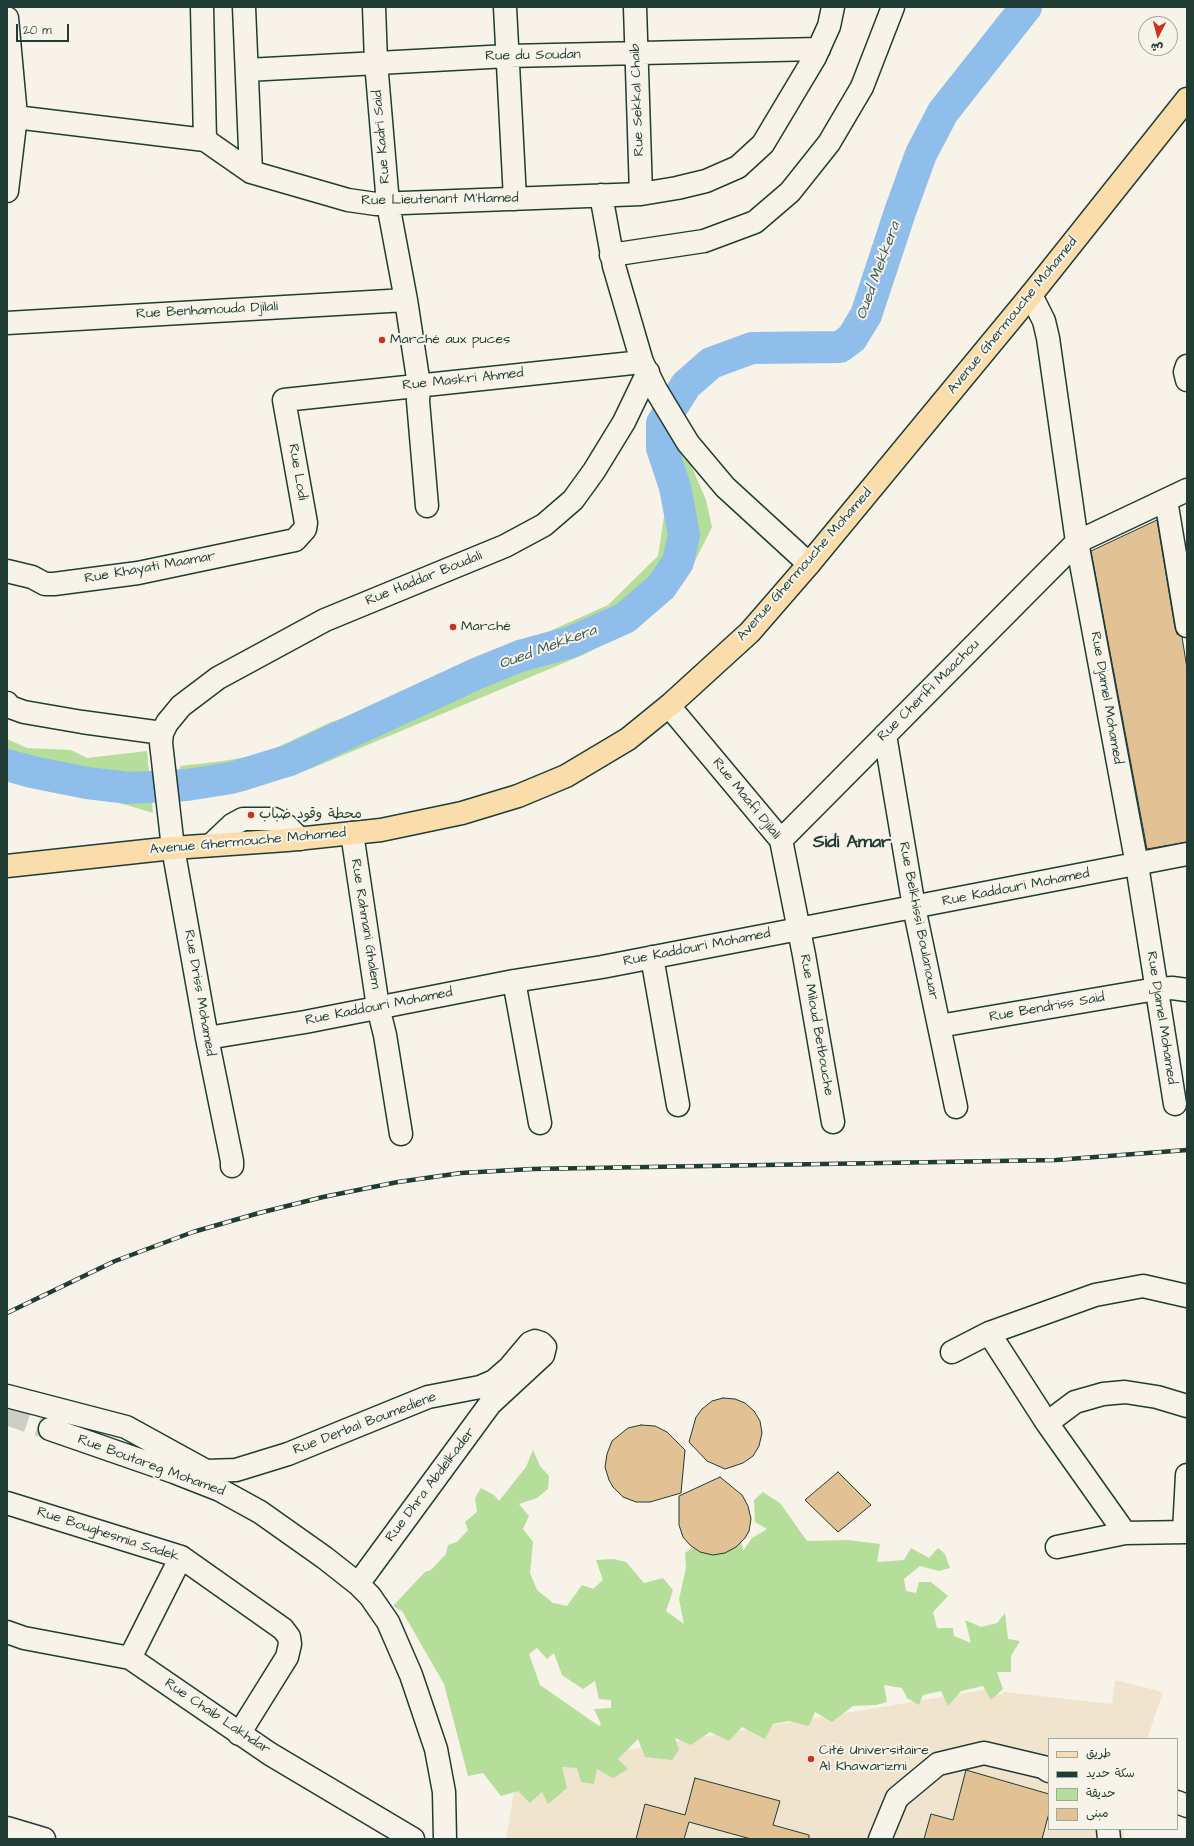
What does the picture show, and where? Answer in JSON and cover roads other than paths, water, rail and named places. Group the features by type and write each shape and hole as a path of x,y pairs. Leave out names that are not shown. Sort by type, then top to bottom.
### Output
{"main road":[{"name":"Avenue Ghermouche Mohamed","path":"7,866 173,848 300,839 381,830 462,812 518,796 572,772 628,739 669,706 750,632 809,564 1031,295 1187,99"}],"street":[{"path":"11,116 205,140 202,7"},
{"path":"244,7 251,172"},
{"name":"Rue Kadri Said","path":"374,7 376,62 388,204 406,300 418,385 427,506"},
{"path":"506,7 515,199"},
{"name":"Rue Sekkal Chaib","path":"635,7 641,194"},
{"name":"Rue Lieutenant M'Hamed","path":"205,140 251,172 348,200 376,204 641,194 677,188 706,181 738,167 763,144 818,49 829,26 832,7"},
{"path":"611,255 704,241 755,222 790,192 829,143 862,87 893,7"},
{"path":"7,18 11,116 7,191"},
{"name":"Rue du Soudan","path":"247,70 508,56 818,49"},
{"path":"601,195 611,255 649,375 688,443 726,488 809,564"},
{"name":"Rue Djamel Mohamed","path":"1031,295 1044,321 1048,338 1077,542 1137,865 1175,1104"},
{"name":"Rue Benhamouda Djilali","path":"7,323 406,300"},
{"path":"1187,366 1185,372 1187,380"},
{"name":"Rue Maskri Ahmed","path":"284,400 418,385 649,375"},
{"name":"Rue Haddar Boudali","path":"161,738 167,723 181,706 218,678 319,624 504,546 544,525 573,500 594,471 624,422 649,375"},
{"name":"Rue Lodi","path":"284,400 306,523 306,529 295,540"},
{"name":"Rue Cherifi Maachou","path":"781,840 1077,542 1187,490"},
{"path":"1166,500 1187,626"},
{"name":"Rue Khayati Maamar","path":"7,571 32,577 45,584 54,584 138,573 295,540"},
{"path":"7,703 10,706 24,712 161,738"},
{"name":"Rue Maafi Djilali","path":"669,706 781,840 798,929"},
{"name":"Rue Belkhissi Boulanouar","path":"885,735 914,907 956,1107"},
{"name":"Rue Driss Mohamed","path":"161,738 173,848 207,1038 232,1166"},
{"name":"Rue Rahmani Ghalem","path":"352,833 378,1007 385,1036 401,1134"},
{"name":"Rue Kaddouri Mohamed","path":"207,1038 514,981 602,967 1137,865 1187,854"},
{"name":"Rue Miloud Betbouche","path":"798,929 833,1122"},
{"path":"652,957 678,1105"},
{"path":"514,981 540,1123"},
{"name":"Rue Bendriss Said","path":"939,1026 1156,989 1172,988 1187,990"},
{"path":"952,1352 989,1333 1095,1295 1144,1286 1187,1296"},
{"path":"989,1333 1047,1423 1125,1533"},
{"name":"Rue Derbal Boumediene","path":"7,1396 126,1427 206,1471 236,1470 288,1454 428,1397 493,1391"},
{"name":"Rue Dhra Abdelkader","path":"358,1584 493,1391"},
{"path":"1047,1423 1075,1402 1103,1394 1131,1393 1157,1397 1187,1406"},
{"name":"Rue Boutareg Mohamed","path":"50,1429 174,1472 220,1490 260,1512 358,1584 370,1596 388,1622 411,1675 436,1749 444,1792 445,1839"},
{"path":"1057,1547 1125,1533 1185,1532 1187,1475"},
{"name":"Rue Boughesmia Sadek","path":"7,1503 181,1557 283,1629 289,1637 290,1644 287,1657 239,1734"},
{"path":"130,1658 181,1557"},
{"name":"Rue Chaib Lakhdar","path":"7,1632 24,1638 130,1658 239,1734 413,1839"},
{"path":"880,1839 897,1798 938,1764 984,1753 1043,1767 1048,1771"},
{"path":"7,1828 44,1839"}],"waterway":[{"name":"Oued Mekkera","path":"7,765 32,772 87,783 129,788 187,785 231,778 290,760 478,673 520,656 571,642 625,618 661,587 678,562 684,535 675,487 662,448 662,423 686,385 711,363 752,348 840,347 852,338 866,315 921,154 943,112 1026,7"}],"tunnel":[{"path":"7,1414 50,1429"}],"railway":[{"path":"7,1313 115,1261 193,1232 323,1197 398,1182 461,1173 532,1169 1056,1160 1187,1150"}],"place":[{"name":"Marché aux puces","path":"382,340"},
{"name":"Marché","path":"453,627"},
{"name":"محطة وقود ضباب","path":"251,815"},
{"name":"Cité Universitaire Al Khawarizmi","path":"811,1759"}],"district":[{"name":"Sidi Amar","path":"852,843"}]}
